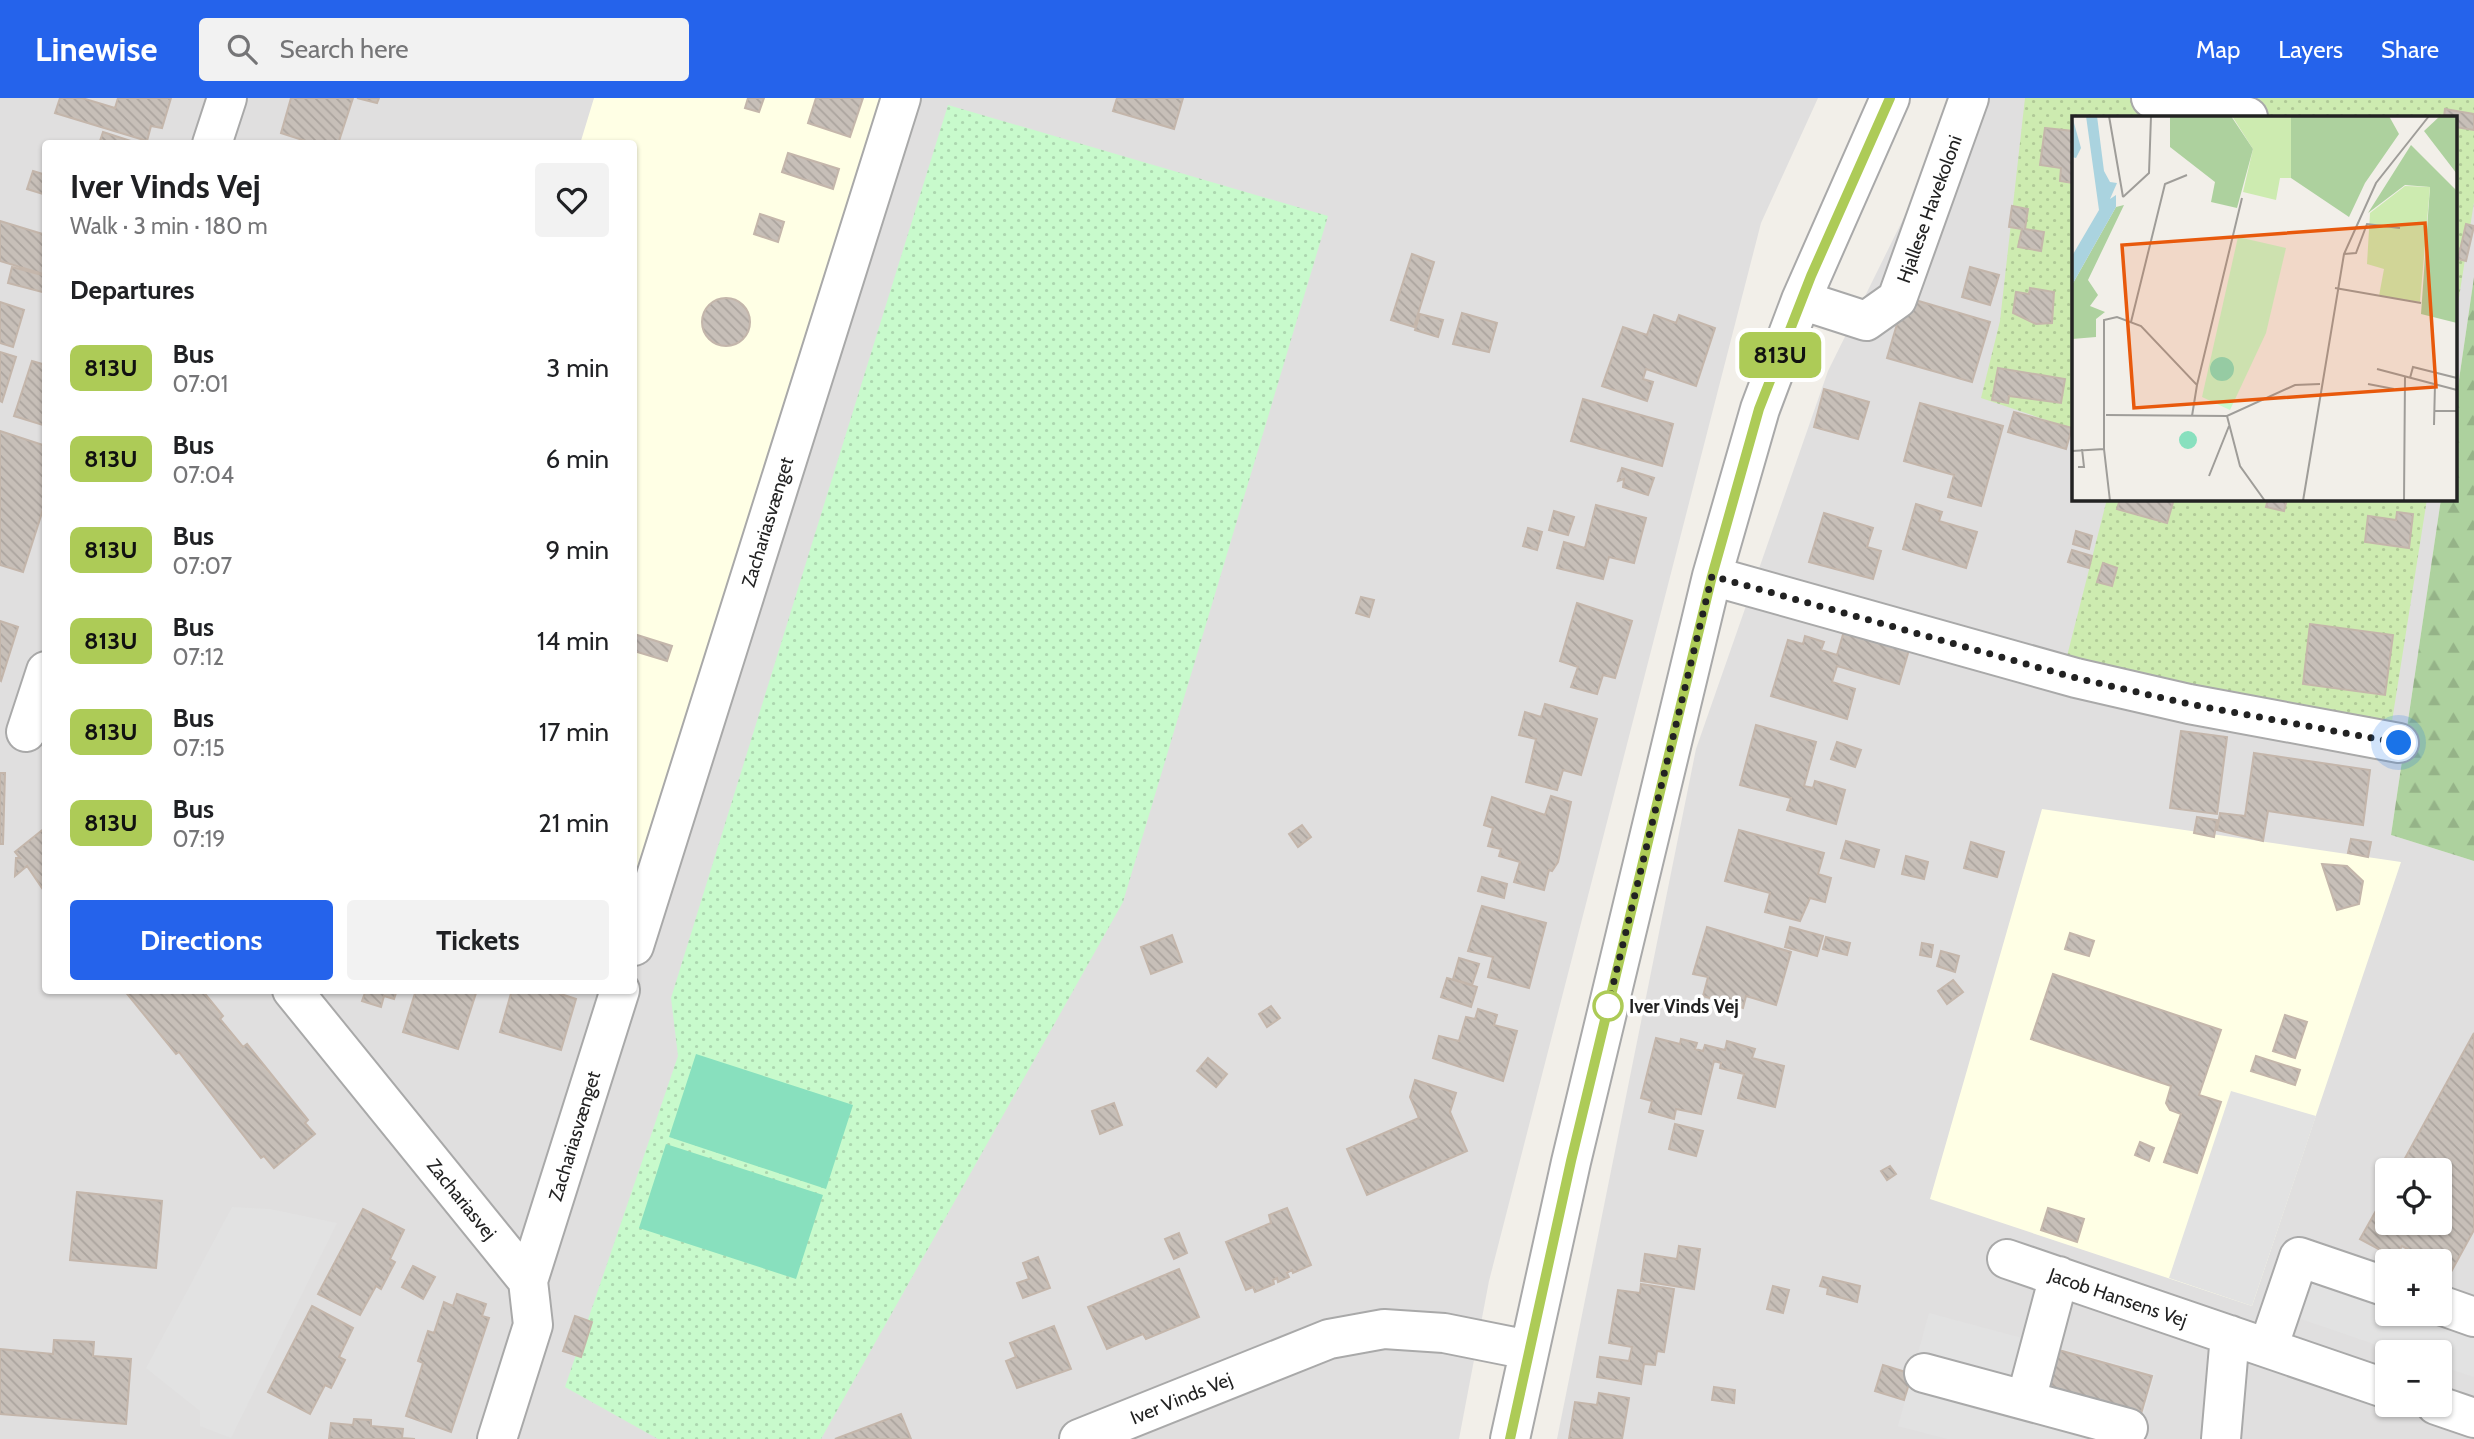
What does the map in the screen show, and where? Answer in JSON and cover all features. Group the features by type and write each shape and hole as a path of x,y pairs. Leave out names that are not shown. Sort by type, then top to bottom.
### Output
{"street":[{"path":"213,140 227,98"},
{"name":"Zachariasvænget","path":"637,936 901,98"},
{"path":"1510,1439 1571,1161 1712,576 1759,409 1801,300 1890,98"},
{"name":"Hjallese Havekoloni","path":"1801,300 1866,321 1897,299 1969,98"},
{"path":"2151,98 2243,116"},
{"path":"1712,576 2076,678 2189,704 2399,743"},
{"path":"24,732 42,682"},
{"name":"Zachariasvej","path":"295,994 528,1281"},
{"name":"Zachariasvænget","path":"528,1281 619,994"},
{"path":"2268,1349 2299,1257 2375,1283"},
{"name":"Jacob Hansens Vej","path":"2007,1259 2375,1385"},
{"path":"2026,1400 2059,1276"},
{"path":"497,1439 533,1325 528,1281"},
{"path":"2452,1309 2474,1317"},
{"name":"Iver Vinds Vej","path":"1079,1439 1329,1339 1384,1329 1444,1333 1529,1350"},
{"path":"2221,1439 2230,1335"},
{"path":"1924,1373 2128,1428"}],"shaded area":[{"path":"0,98 1818,98 1761,223 1489,1281 1459,1439 0,1439"},
{"path":"594,98 885,98 637,872 637,140 581,140"},
{"path":"1963,98 2474,98 2474,277 2456,400 2456,116 2072,116 2072,500 2441,500 2391,835 2474,861 2474,1439 1557,1439 1696,749 1828,371"},
{"path":"2042,809 2401,862 2252,1306 1930,1199"},
{"path":"2231,1091 2316,1116 2252,1306 2169,1278"},
{"path":"232,1207 270,1209 337,1223 231,1438 200,1426 200,1411 146,1368"},
{"path":"2318,1259 2375,1278 2375,1326 2452,1326 2452,1312 2474,1311 2474,1377 2452,1370 2452,1340 2375,1340 2375,1344 2298,1318"},
{"path":"1929,1313 2155,1374 2137,1439 1947,1439 1898,1426"}],"green space":[{"path":"2025,98 2474,98 2474,202 2456,317 2456,116 2072,116 2072,429 1981,398 2000,321"},
{"path":"948,105 1328,216 1123,902 821,1439 658,1439 565,1387 678,1056 671,998"},
{"path":"2474,277 2474,861 2391,835 2441,500 2456,500 2456,400"},
{"path":"2107,500 2427,500 2390,734 2065,664"},
{"path":"696,1054 853,1105 826,1189 669,1137"},
{"path":"666,1144 823,1195 796,1279 639,1228"}],"building":[{"path":"60,98 82,98 115,108 118,98 171,98 162,128 151,126 147,140 55,113"},
{"path":"291,98 353,98 339,140 303,140 281,133"},
{"path":"357,98 379,98 377,103"},
{"path":"748,98 764,98 759,112 745,108"},
{"path":"816,98 863,98 850,137 808,123"},
{"path":"1117,98 1183,98 1174,129 1113,111"},
{"path":"2445,109 2474,114 2474,130 2456,127 2456,116 2444,116"},
{"path":"2045,128 2072,131 2072,183 2060,181 2061,168 2040,165"},
{"path":"103,132 128,140 100,140"},
{"path":"788,153 839,169 833,189 782,172"},
{"path":"33,171 42,174 42,194 27,189"},
{"path":"2012,206 2028,209 2025,229 2044,232 2041,251 2018,247 2022,229 2009,227"},
{"path":"760,214 784,222 778,242 754,234"},
{"path":"0,221 42,234 42,274 0,261"},
{"path":"2466,224 2474,226 2466,261 2458,259"},
{"path":"1412,254 1434,262 1414,327 1391,320"},
{"path":"12,267 42,275 42,292 8,283"},
{"path":"1970,267 1999,275 1990,305 1962,297"},
{"path":"2030,288 2054,292 2052,323 2036,324 2013,313 2016,292 2029,294"},
{"path":"1905,297 1990,322 1972,382 1887,358"},
{"path":"726,298 735,299 743,305 749,313 749,331 743,339 735,345 726,346 717,345 709,339 703,331 702,322 703,313 709,305 717,299"},
{"path":"0,302 24,310 13,347 0,343"},
{"path":"1462,313 1497,323 1489,352 1453,344"},
{"path":"1420,314 1443,320 1438,337 1415,330"},
{"path":"1654,315 1676,323 1679,315 1715,328 1696,386 1646,369 1643,379 1653,382 1647,401 1602,386 1623,327 1647,335"},
{"path":"0,352 16,357 2,402 0,401"},
{"path":"32,361 42,364 42,425 14,416"},
{"path":"1998,368 2065,379 2061,403 2009,396 2008,403 1992,400"},
{"path":"1824,389 1869,402 1858,439 1814,427"},
{"path":"1583,399 1673,424 1662,466 1571,441"},
{"path":"1920,403 2003,426 1981,506 1948,497 1954,475 1904,461"},
{"path":"2014,412 2072,428 2066,449 2008,432"},
{"path":"0,431 42,445 42,513 23,572 0,565"},
{"path":"1622,468 1654,478 1648,495 1623,487 1624,479 1618,481"},
{"path":"2120,500 2174,500 2167,523 2117,509"},
{"path":"2268,500 2287,500 2284,511 2266,507"},
{"path":"1916,504 1942,512 1939,521 1977,532 1966,568 1903,549"},
{"path":"1596,505 1646,518 1634,563 1609,557 1603,579 1557,568 1564,542 1585,548"},
{"path":"1554,511 1574,517 1568,535 1549,530"},
{"path":"2397,512 2413,514 2409,548 2365,542 2368,516 2396,520"},
{"path":"1824,513 1873,528 1867,547 1881,551 1873,579 1809,562"},
{"path":"1528,528 1542,532 1537,550 1523,546"},
{"path":"2076,531 2092,536 2089,549 2073,544"},
{"path":"2072,550 2092,556 2089,568 2068,562"},
{"path":"2103,563 2117,568 2112,586 2097,582"},
{"path":"1361,597 1374,600 1369,617 1356,613"},
{"path":"1577,603 1632,621 1615,678 1603,675 1597,694 1571,687 1578,667 1560,661"},
{"path":"0,621 18,627 1,681 0,680"},
{"path":"2310,624 2393,635 2385,695 2303,684"},
{"path":"1844,631 1909,650 1899,684 1837,666 1832,682 1855,689 1847,719 1771,696 1788,640 1803,644 1805,636 1824,642 1821,650 1837,655"},
{"path":"637,635 672,646 667,661 637,652"},
{"path":"1545,704 1597,719 1581,775 1563,770 1557,790 1526,782 1536,739 1519,735 1525,712 1541,717"},
{"path":"1756,725 1816,742 1804,786 1813,788 1815,781 1845,790 1836,824 1787,810 1791,798 1740,785"},
{"path":"2181,731 2227,737 2217,814 2170,808"},
{"path":"1837,742 1861,750 1855,767 1831,759"},
{"path":"2254,753 2370,770 2363,825 2268,811 2263,841 2217,830 2220,813 2245,816"},
{"path":"0,773 5,773 3,844 0,844"},
{"path":"1551,796 1571,802 1558,862 1552,871 1549,870 1544,890 1514,882 1520,862 1499,856 1501,849 1488,846 1493,828 1484,825 1492,797 1545,815"},
{"path":"2197,817 2217,820 2214,837 2194,833"},
{"path":"1302,825 1311,837 1298,847 1289,834"},
{"path":"42,830 42,888 27,866 15,876 16,858 20,858 15,852"},
{"path":"1739,830 1824,853 1818,874 1831,878 1825,902 1810,898 1800,921 1765,912 1770,893 1725,881"},
{"path":"2351,839 2371,842 2368,857 2348,853"},
{"path":"1846,841 1879,850 1874,867 1841,858"},
{"path":"1971,842 2004,852 1997,877 1964,868"},
{"path":"1906,856 1928,862 1924,879 1902,874"},
{"path":"2322,864 2347,866 2363,881 2359,904 2337,910"},
{"path":"1482,877 1507,884 1504,898 1478,891"},
{"path":"1482,906 1546,923 1529,988 1488,977 1493,957 1468,951"},
{"path":"1707,927 1791,952 1776,1005 1746,996 1743,1008 1703,996 1708,977 1693,974"},
{"path":"1790,927 1823,936 1817,956 1785,947"},
{"path":"2070,933 2094,941 2089,956 2065,949"},
{"path":"1172,935 1182,962 1151,974 1141,947"},
{"path":"1826,937 1850,943 1847,955 1823,949"},
{"path":"1922,943 1933,945 1931,957 1920,955"},
{"path":"1941,951 1959,956 1955,972 1937,966"},
{"path":"1459,958 1479,964 1472,985 1453,979"},
{"path":"2053,974 2221,1030 2199,1095 2221,1102 2197,1173 2164,1162 2181,1114 2170,1110 2166,1103 2171,1086 2031,1039"},
{"path":"1447,978 1477,987 1471,1007 1441,997"},
{"path":"1953,980 1963,992 1947,1004 1938,991"},
{"path":"127,994 205,994 223,1016 220,1019 243,1047 247,1044 308,1120 305,1123 315,1134 274,1168 264,1156 261,1158 179,1052 176,1054"},
{"path":"365,994 396,994 394,999 384,996 381,1007 362,1001"},
{"path":"415,994 476,994 458,1049 403,1032"},
{"path":"511,994 561,994 576,999 561,1050 500,1032"},
{"path":"1271,1006 1280,1018 1267,1027 1259,1014"},
{"path":"1478,1009 1497,1015 1494,1025 1517,1031 1503,1081 1433,1058 1439,1036 1459,1041 1466,1017 1475,1019"},
{"path":"2285,1015 2307,1022 2295,1058 2273,1051"},
{"path":"2474,1033 2474,1230 2452,1270 2452,1249 2408,1249 2402,1246 2400,1249 2378,1249 2360,1239 2375,1212 2375,1235 2452,1235 2452,1158 2405,1158"},
{"path":"1656,1038 1680,1044 1681,1039 1697,1043 1695,1049 1703,1051 1705,1045 1725,1050 1727,1041 1755,1049 1752,1058 1784,1066 1775,1107 1738,1098 1744,1074 1720,1068 1721,1063 1714,1061 1701,1114 1676,1109 1674,1119 1649,1112 1652,1101 1641,1098"},
{"path":"2256,1056 2300,1070 2295,1085 2251,1071"},
{"path":"1208,1058 1227,1074 1216,1087 1197,1071"},
{"path":"1415,1080 1456,1093 1450,1112 1467,1151 1367,1195 1347,1149 1419,1118 1410,1097"},
{"path":"1114,1103 1122,1125 1100,1134 1092,1111"},
{"path":"1675,1124 1703,1131 1696,1156 1669,1149"},
{"path":"2140,1142 2154,1148 2149,1161 2135,1155"},
{"path":"1890,1166 1896,1174 1887,1180 1881,1171"},
{"path":"77,1192 162,1201 156,1268 70,1260"},
{"path":"1287,1208 1311,1265 1293,1273 1292,1270 1287,1273 1289,1277 1278,1282 1277,1278 1273,1280 1274,1284 1255,1292 1253,1287 1246,1290 1226,1242 1271,1223 1269,1215"},
{"path":"2048,1208 2084,1219 2077,1242 2041,1230"},
{"path":"363,1209 404,1230 390,1259 395,1262 381,1289 376,1286 360,1315 318,1294"},
{"path":"1179,1233 1187,1253 1174,1259 1165,1239"},
{"path":"1679,1246 1700,1249 1694,1289 1641,1281 1645,1254 1677,1259"},
{"path":"1038,1257 1050,1288 1023,1298 1017,1283 1029,1279 1023,1263"},
{"path":"413,1266 435,1277 423,1299 402,1287"},
{"path":"1179,1269 1199,1317 1146,1339 1143,1334 1107,1349 1088,1307"},
{"path":"1823,1277 1860,1286 1857,1302 1827,1294 1828,1288 1820,1286"},
{"path":"1641,1284 1674,1289 1664,1352 1657,1351 1655,1365 1644,1364 1641,1384 1597,1377 1600,1357 1629,1361 1632,1347 1609,1343 1618,1290 1640,1293"},
{"path":"1773,1286 1789,1290 1783,1313 1767,1309"},
{"path":"457,1294 486,1304 482,1316 489,1318 451,1432 406,1416 423,1363 418,1361 428,1331 434,1333 444,1302 453,1306"},
{"path":"312,1306 353,1328 339,1357 345,1360 331,1388 325,1385 310,1414 268,1392"},
{"path":"575,1316 592,1322 581,1357 563,1351"},
{"path":"1054,1326 1071,1369 1017,1388 1006,1361 1016,1357 1010,1343"},
{"path":"54,1340 94,1342 93,1356 131,1359 126,1424 0,1414 0,1349 53,1354"},
{"path":"2055,1349 2152,1376 2141,1414 2045,1387"},
{"path":"1883,1365 1912,1374 1904,1400 1875,1391"},
{"path":"1714,1387 1735,1390 1734,1403 1712,1400"},
{"path":"1599,1393 1629,1398 1622,1439 1569,1439 1575,1402 1597,1405"},
{"path":"901,1414 911,1439 835,1439"},
{"path":"354,1419 371,1420 371,1426 403,1429 402,1438 415,1439 329,1439 331,1423 353,1425"}],"bus line":[{"name":"813U","path":"1510,1439 1571,1161 1712,576 1759,409 1850,183 1890,98"}],"place":[{"name":"Iver Vinds Vej","path":"1608,1006"}],"route":[{"path":"1608,1006 1712,576 2076,678 2189,704 2399,743"}]}
